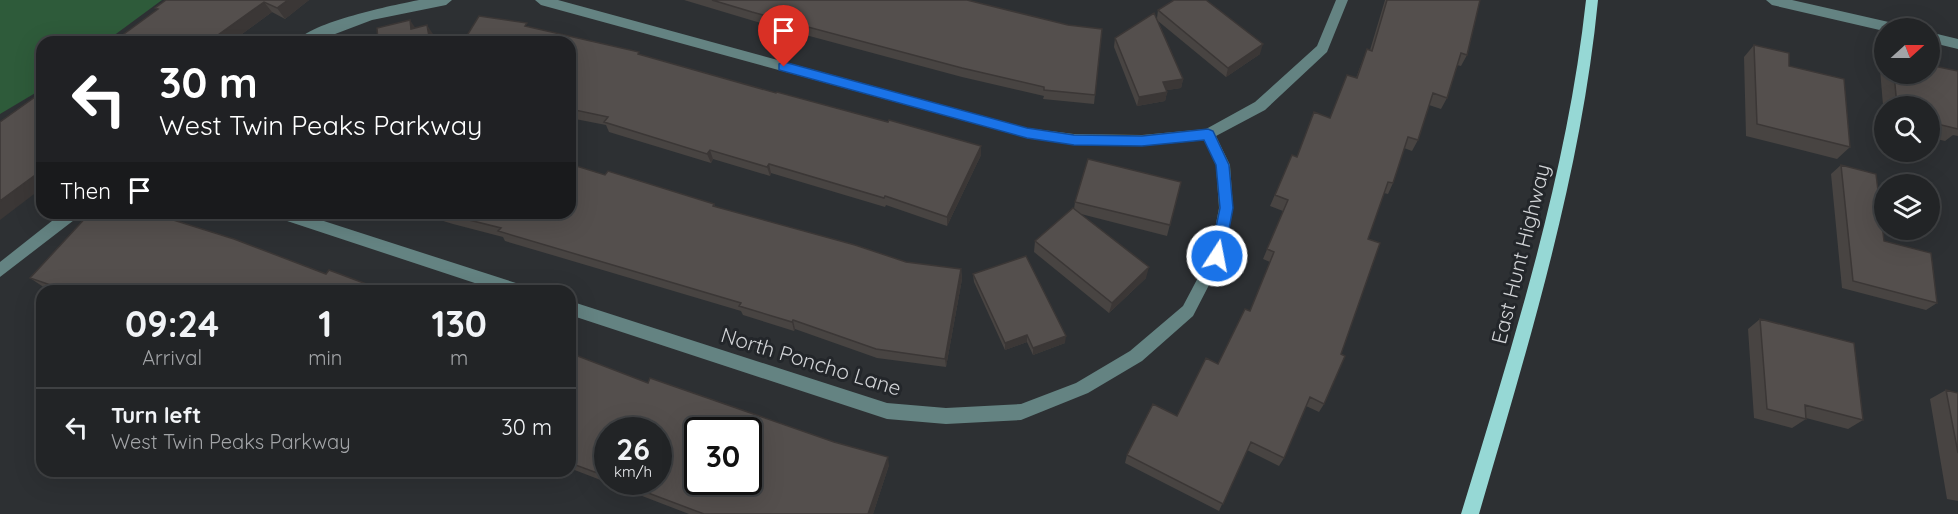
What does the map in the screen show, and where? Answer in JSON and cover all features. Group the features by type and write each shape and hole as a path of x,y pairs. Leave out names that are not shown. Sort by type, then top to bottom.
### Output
{"main road":[{"name":"East Hunt Highway","path":"1470,514 1521,345 1547,247 1571,134 1592,0"}],"street":[{"path":"318,36 407,3 446,0"},
{"path":"541,0 1027,133 1074,140 1142,141 1208,134 1260,106 1322,49 1342,0"},
{"path":"1772,0 1874,24"},
{"path":"1940,40 1958,44"},
{"name":"North Poncho Lane","path":"576,310 887,411 946,416 1021,412 1082,388 1136,356 1188,311 1217,256 1226,208 1223,165 1208,134"},
{"path":"0,271 65,219"},
{"path":"298,219 501,285"}],"green space":[{"path":"0,0 162,0 113,36 36,36 36,93 0,114"}],"building":[{"path":"166,0 288,0 277,8 264,2 216,36 121,36 158,9 155,8"},
{"path":"712,0 967,0 1068,25 1102,29 1095,95 1044,90 1044,87 962,68"},
{"path":"1174,0 1206,0 1263,44 1228,68 1158,10"},
{"path":"1387,0 1480,0 1467,55 1461,53 1447,98 1433,93 1418,140 1408,137 1393,183 1388,182 1368,239 1380,243 1341,354 1345,356 1324,404 1310,397 1284,458 1251,442 1223,504 1127,455 1153,404 1177,416 1206,358 1218,364 1245,309 1250,311 1274,252 1267,249 1288,200 1275,195 1292,155 1297,157 1314,112 1330,118 1347,75 1357,78 1367,49 1372,51"},
{"path":"1154,13 1183,79 1163,82 1167,92 1139,97 1115,38"},
{"path":"479,16 527,23 525,26 569,36 467,36"},
{"path":"410,20 411,29 427,25 429,36 378,36 377,28"},
{"path":"576,38 639,52 638,54 776,93 888,122 889,120 981,146 947,217 885,196 884,198 769,164 767,167 710,150 707,154 604,122 608,117 576,110"},
{"path":"1754,45 1789,53 1789,66 1844,79 1850,147 1757,124"},
{"path":"1940,67 1958,71 1958,129 1940,125 1940,96 1896,96 1895,84 1940,84"},
{"path":"36,96 36,174 0,201 0,122"},
{"path":"1088,159 1181,182 1170,225 1075,202"},
{"path":"1841,165 1876,174 1874,174 1874,240 1884,240 1931,253 1937,303 1853,281"},
{"path":"576,166 605,175 608,171 714,204 713,206 855,245 906,262 961,269 945,359 876,349 793,320 792,322 739,306 741,303 498,231 501,228 465,219 576,219"},
{"path":"1073,208 1149,267 1112,303 1035,241"},
{"path":"84,219 170,219 234,239 326,274 329,270 369,285 50,285 30,278"},
{"path":"1026,256 1066,336 1033,348 1027,335 1005,343 973,274"},
{"path":"1760,319 1854,343 1863,420 1805,405 1806,419 1767,409"},
{"path":"576,355 648,383 650,378 834,442 888,457 868,514 704,514 654,495 672,495 672,417 594,417 594,472 576,465"},
{"path":"1946,390 1958,393 1958,453"}],"route":[{"path":"784,67 1027,133 1074,140 1142,141 1208,134 1223,165 1226,208 1217,256"}]}
